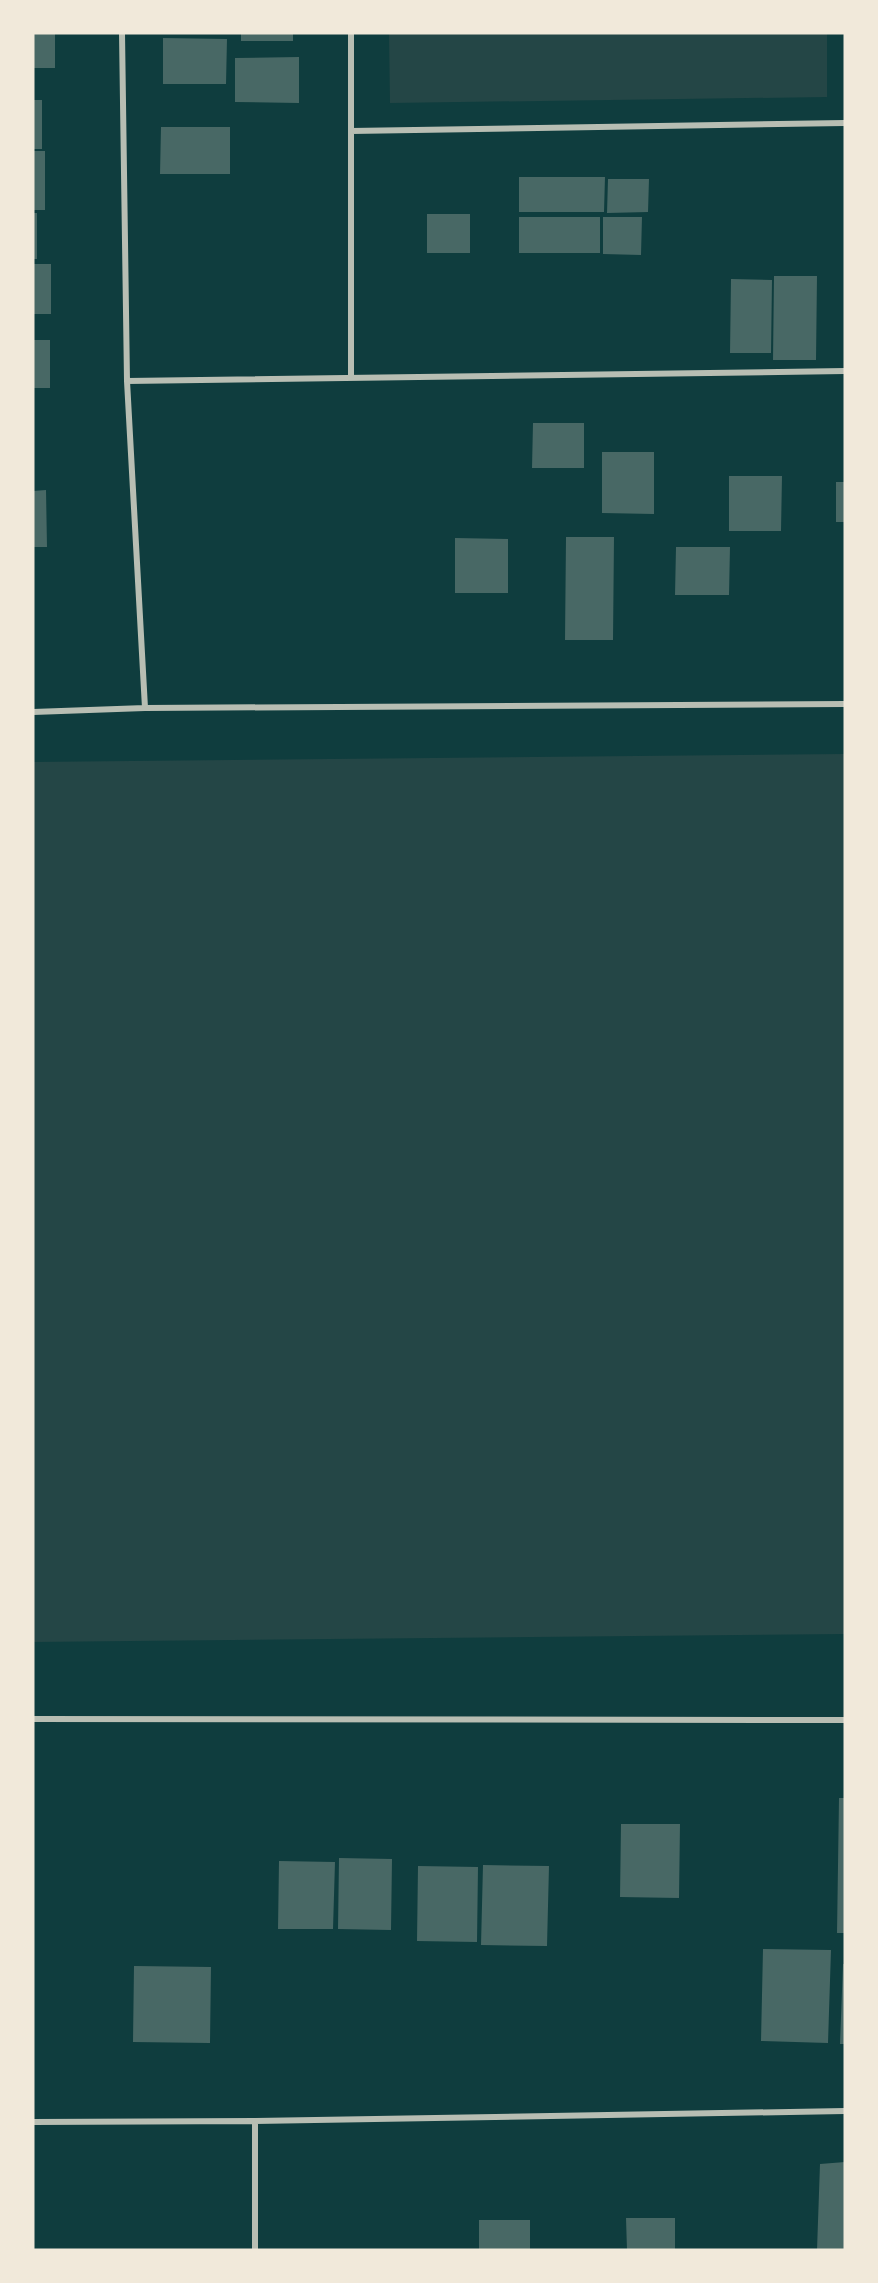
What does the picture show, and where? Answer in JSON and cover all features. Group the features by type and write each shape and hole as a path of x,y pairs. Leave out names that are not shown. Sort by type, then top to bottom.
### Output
{"street":[{"path":"122,33 127,381 146,708"},
{"path":"351,33 351,378"},
{"path":"351,131 845,123"},
{"path":"127,381 845,371"},
{"path":"33,712 146,708 845,704"},
{"path":"33,1719 845,1720"},
{"path":"33,2122 255,2121 845,2111"},
{"path":"255,2121 255,2250"}],"shaded area":[{"path":"389,33 827,33 827,97 390,103"},
{"path":"845,754 845,1634 33,1642 33,762"}],"building":[{"path":"33,33 55,33 55,68 33,68"},
{"path":"241,33 293,33 293,41 241,41"},
{"path":"163,38 227,39 226,84 163,84"},
{"path":"299,57 299,103 235,102 235,58"},
{"path":"33,100 42,100 42,149 33,149"},
{"path":"161,127 230,127 230,174 160,174"},
{"path":"33,151 45,151 45,210 33,210"},
{"path":"519,177 605,177 604,212 519,212"},
{"path":"608,179 649,179 648,212 607,213"},
{"path":"33,213 37,213 37,259 33,259"},
{"path":"427,214 470,214 470,253 427,253"},
{"path":"519,217 600,217 600,253 519,253"},
{"path":"603,217 642,217 641,255 603,254"},
{"path":"33,264 51,264 51,314 33,314"},
{"path":"774,276 817,276 816,360 773,360"},
{"path":"731,279 772,280 771,353 730,353"},
{"path":"33,340 50,340 50,388 33,388"},
{"path":"533,423 584,423 584,468 532,468"},
{"path":"602,452 654,452 654,514 602,513"},
{"path":"729,476 782,476 781,531 729,531"},
{"path":"836,482 845,482 845,522 836,522"},
{"path":"46,490 47,547 33,547 33,491"},
{"path":"566,537 614,537 613,640 565,640"},
{"path":"455,538 508,539 508,593 455,593"},
{"path":"676,547 730,547 729,595 675,595"},
{"path":"839,1798 845,1798 845,1933 837,1933"},
{"path":"621,1824 680,1824 679,1898 620,1897"},
{"path":"339,1858 392,1859 391,1930 338,1929"},
{"path":"279,1861 335,1862 333,1929 278,1929"},
{"path":"483,1865 549,1866 547,1946 481,1945"},
{"path":"418,1866 478,1867 477,1942 417,1941"},
{"path":"763,1949 831,1950 828,2043 761,2041"},
{"path":"843,1964 845,1964 845,2044 840,2044"},
{"path":"134,1966 211,1967 210,2043 133,2042"},
{"path":"845,2162 845,2250 817,2250 820,2164"},
{"path":"626,2218 675,2218 675,2250 627,2250"},
{"path":"479,2220 530,2220 530,2250 479,2250"}]}
